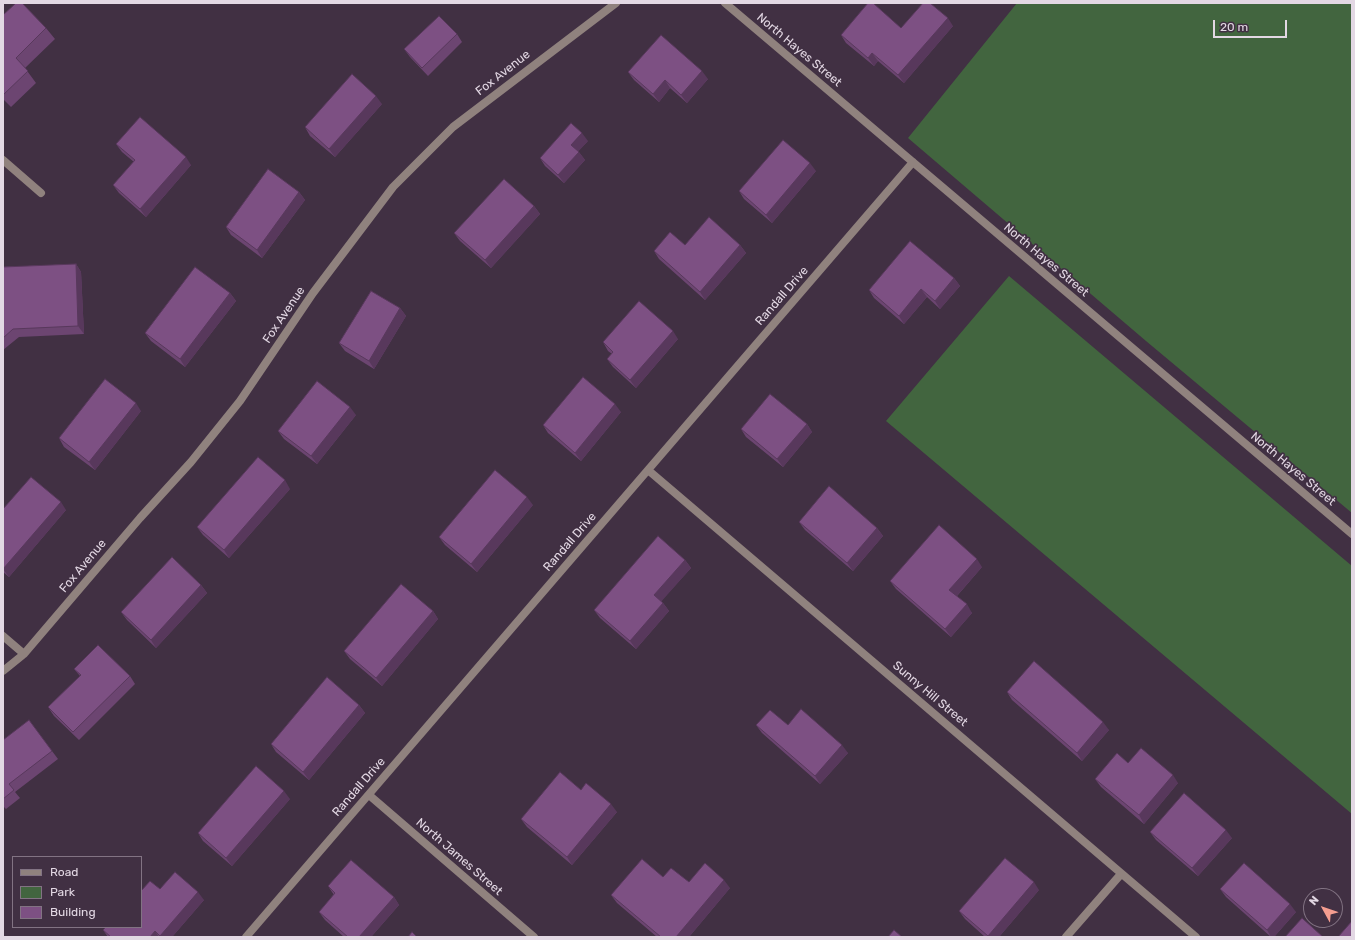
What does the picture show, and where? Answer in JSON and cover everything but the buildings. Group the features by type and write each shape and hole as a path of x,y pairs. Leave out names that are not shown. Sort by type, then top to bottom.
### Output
{"street":[{"name":"Fox Avenue","path":"3,671 24,654 140,518 191,462 240,402 313,294 393,187 453,127 616,3"},
{"name":"North Hayes Street","path":"724,3 1352,534"},
{"path":"3,160 41,193"},
{"name":"Randall Drive","path":"246,937 913,162"},
{"name":"Sunny Hill Street","path":"648,470 1196,937"},
{"path":"3,636 24,654"},
{"name":"North James Street","path":"369,795 534,937"},
{"path":"1066,937 1121,874"}],"green space":[{"path":"1017,3 1352,3 1352,513 1146,341 908,138"},
{"path":"1009,276 1352,566 1352,814 886,421"}]}
